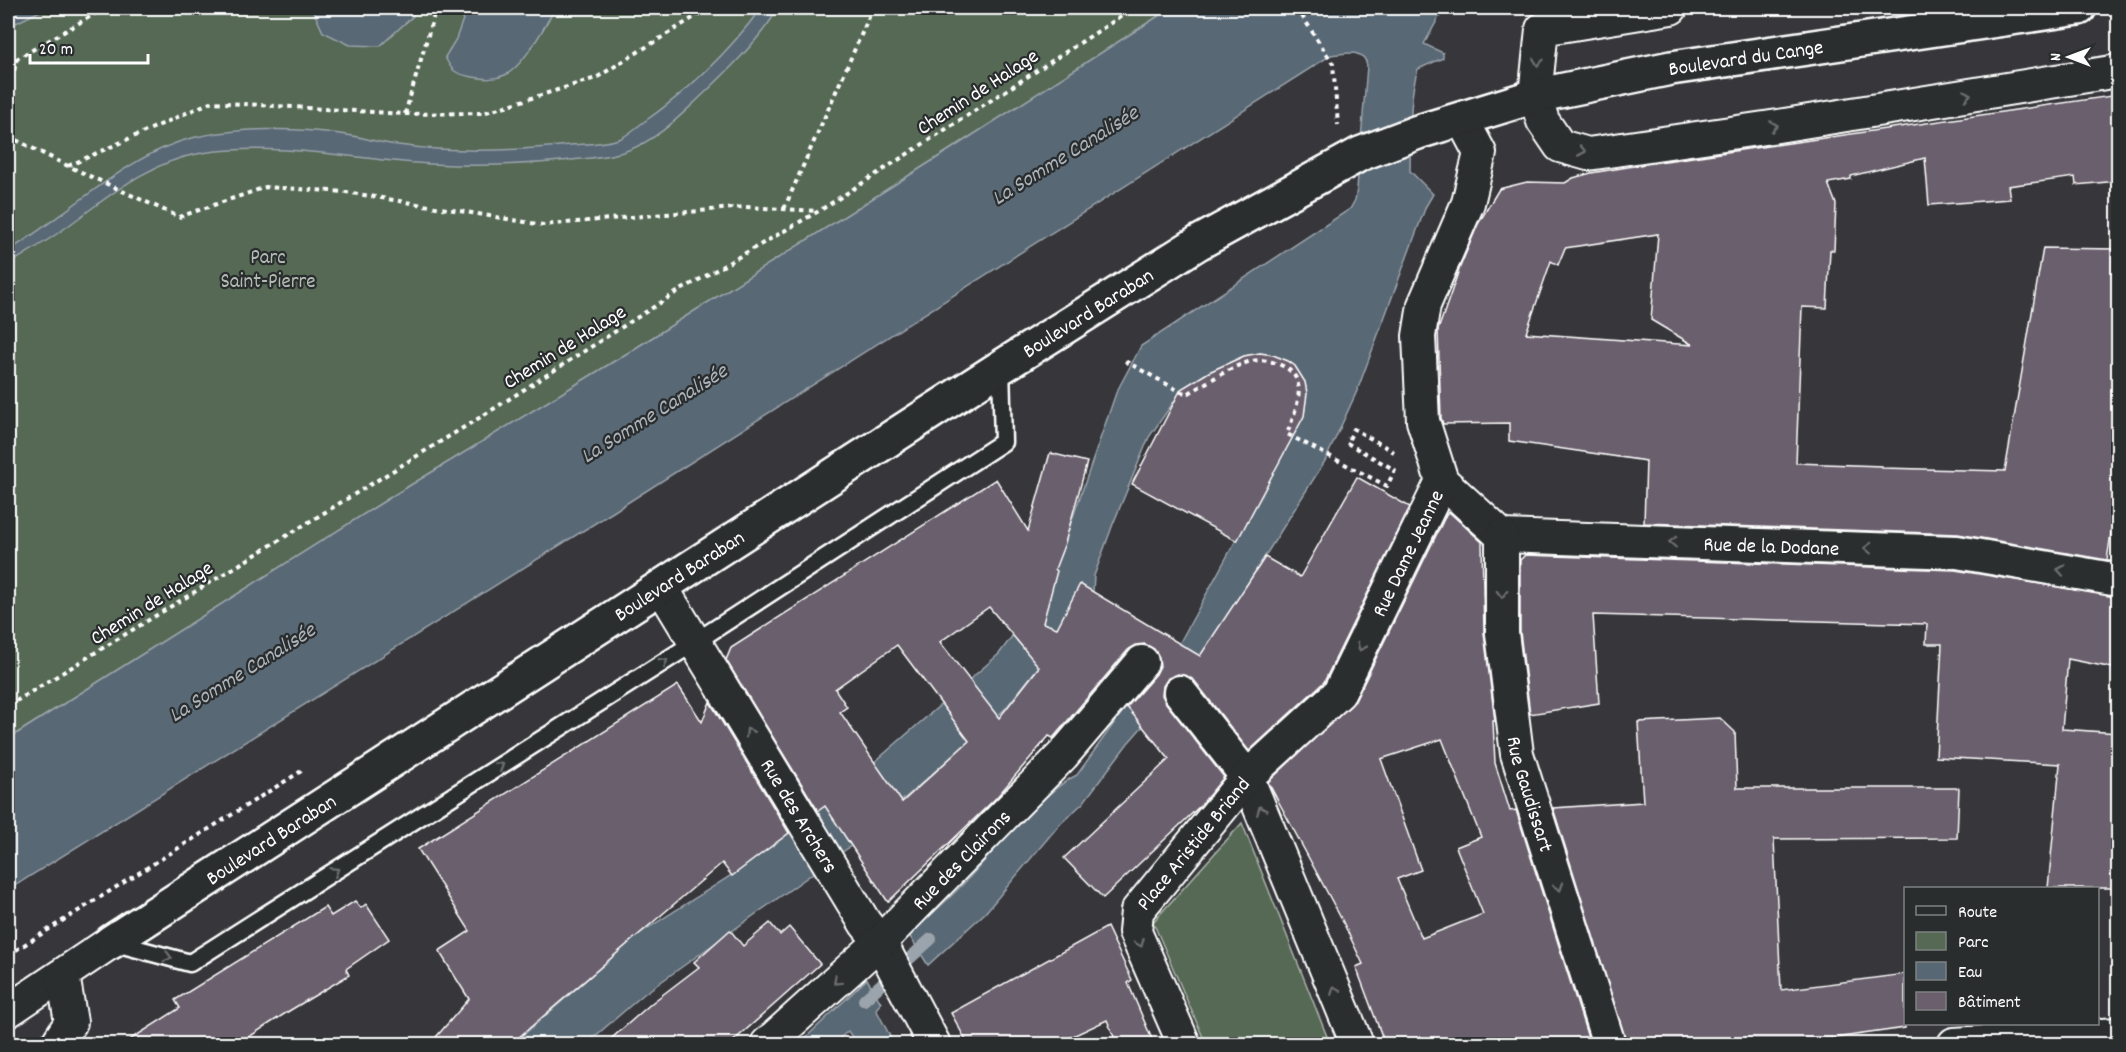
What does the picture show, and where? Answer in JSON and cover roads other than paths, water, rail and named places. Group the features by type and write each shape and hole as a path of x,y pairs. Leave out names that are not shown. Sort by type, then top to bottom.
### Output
{"street":[{"path":"1671,8 1542,29 1535,96 1543,121 1560,146 1588,153 1790,124 2118,71"},
{"name":"Boulevard du Cange","path":"1418,132 1535,96 1671,68 2079,8"},
{"name":"Rue Dame Jeanne","path":"1247,777 1339,693 1442,481 1423,421 1419,336 1424,305 1468,203 1480,153 1462,119"},
{"name":"Boulevard Baraban","path":"8,1011 111,942 1001,367 1350,145 1418,132"},
{"path":"1442,481 1502,536"},
{"name":"Rue de la Dodane","path":"1502,536 1957,552 2118,580"},
{"name":"Rue Gaudissart","path":"1502,536 1502,633 1517,754 1609,1044"},
{"name":"Rue des Archers","path":"662,588 872,932 934,1044"},
{"name":"Rue des Clairons","path":"767,1044 872,932 1063,756 1142,662"},
{"path":"1180,692 1247,777"},
{"name":"Place Aristide Briand","path":"1184,1044 1136,932 1137,911 1247,777 1357,1044"},
{"path":"57,1044 71,1022 63,975"},
{"path":"1954,1044 2118,1034"}],"lane":[{"path":"111,942 190,963 695,642 1002,442 1001,367"}],"water":[{"path":"8,8 46,8 8,27"},
{"path":"312,8 415,8 413,16 380,46 350,45 323,32"},
{"path":"467,8 555,8 533,45 519,63 505,75 489,79 459,73 452,69 445,57 456,39"},
{"path":"761,8 779,8 761,34 740,57 671,123 654,137 626,151 599,157 501,165 407,162 270,149 202,153 163,164 127,183 55,235 8,265 8,251 122,170 171,145 196,137 249,130 305,130 419,148 484,150 594,144 619,139 658,112 690,85 735,41"},
{"name":"La Somme Canalisée","path":"1171,8 1444,8 1424,44 1443,53 1443,58 1418,69 1411,106 1410,171 1433,194 1426,206 1357,391 1325,461 1219,629 1185,678 1128,743 1083,803 1059,825 985,913 928,965 909,935 957,891 1032,809 1062,784 1077,775 1157,663 1176,642 1179,644 1304,416 1307,393 1305,382 1295,366 1288,361 1260,353 1244,356 1209,372 1182,390 1149,437 1094,576 1093,591 1063,636 1005,709 851,846 644,994 586,1044 513,1044 640,933 738,871 824,806 999,654 1013,635 1063,546 1116,393 1141,346 1350,209 1357,189 1367,66 1362,56 1358,54 1331,55 613,512 8,890 8,739 391,497 631,351"},
{"path":"867,979 881,1003 876,1009 894,1044 857,1044 848,1031 833,1044 799,1044"}],"waterway":[{"path":"864,1000 931,939"}],"park label":[{"name":"Parc Saint-Pierre","path":"268,268"}]}
